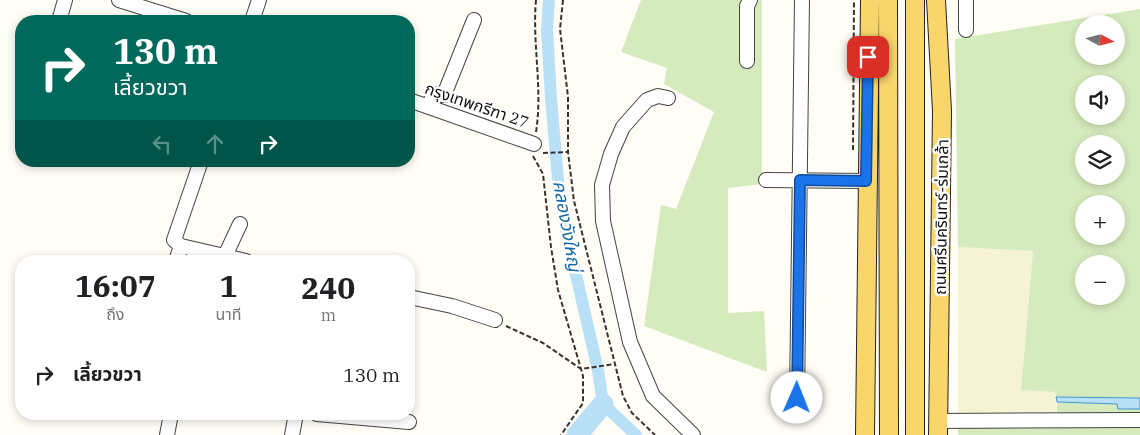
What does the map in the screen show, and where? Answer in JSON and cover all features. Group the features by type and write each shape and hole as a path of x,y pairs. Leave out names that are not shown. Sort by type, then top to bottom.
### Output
{"main road":[{"path":"865,435 866,181 870,0"},
{"path":"888,0 889,435"},
{"name":"ถนนศรีนครินทร์-ร่มเกล้า","path":"915,0 915,435"},
{"name":"ถนนศรีนครินทร์-ร่มเกล้า","path":"936,0 942,111 938,428"}],"street":[{"path":"61,15 65,0"},
{"path":"119,0 167,15"},
{"path":"254,15 259,0"},
{"path":"747,61 747,6 750,0"},
{"path":"797,398 802,0"},
{"path":"966,0 966,30"},
{"path":"429,107 433,94 444,95 474,20"},
{"path":"668,98 658,96 647,100 624,127 611,154 602,185 603,221 630,342 653,396 693,435"},
{"name":"กรุงเทพกรีฑา 27","path":"415,102 533,149"},
{"path":"200,167 176,229 174,240 181,246 221,255"},
{"path":"766,180 866,181"},
{"path":"225,255 240,224"},
{"path":"178,255 181,246"},
{"path":"415,298 452,306 495,320"},
{"path":"167,435 170,420"},
{"path":"292,435 295,420"},
{"path":"386,420 409,422"},
{"path":"938,428 1140,420"}],"path":[{"path":"536,0 534,30 538,110 533,149 543,174 550,247 558,290 581,369 583,403 561,435"},
{"path":"563,0 560,29 568,97 568,152 574,201 623,396 632,413 655,435"},
{"path":"533,149 568,152"},
{"path":"495,320 543,343 581,369 615,364"}],"shaded area":[{"path":"958,247 1033,251 1021,390 1055,392 1057,415 958,417"}],"green space":[{"path":"641,0 762,0 762,184 728,188 728,313 764,311 767,372 644,326 661,205 676,209 714,112 664,84 667,68 621,52"},
{"path":"1140,9 1140,398 1056,397 1055,392 1021,390 1033,251 958,247 955,39 1075,20 1075,65 1125,65 1125,15 1103,15"},
{"path":"1057,402 1117,404 1118,409 1140,409 1140,415 1057,415"},
{"path":"958,427 1140,428 1140,435 958,435"}],"water":[{"path":"1056,397 1140,398 1140,409 1118,409 1117,404 1057,402"}],"waterway":[{"name":"คลองวังใหญ่","path":"549,0 547,30 551,98 559,191 568,240 598,370 603,404 636,435"},
{"path":"577,435 603,404"}],"route":[{"path":"797,398 800,180 866,181 868,57"}]}
